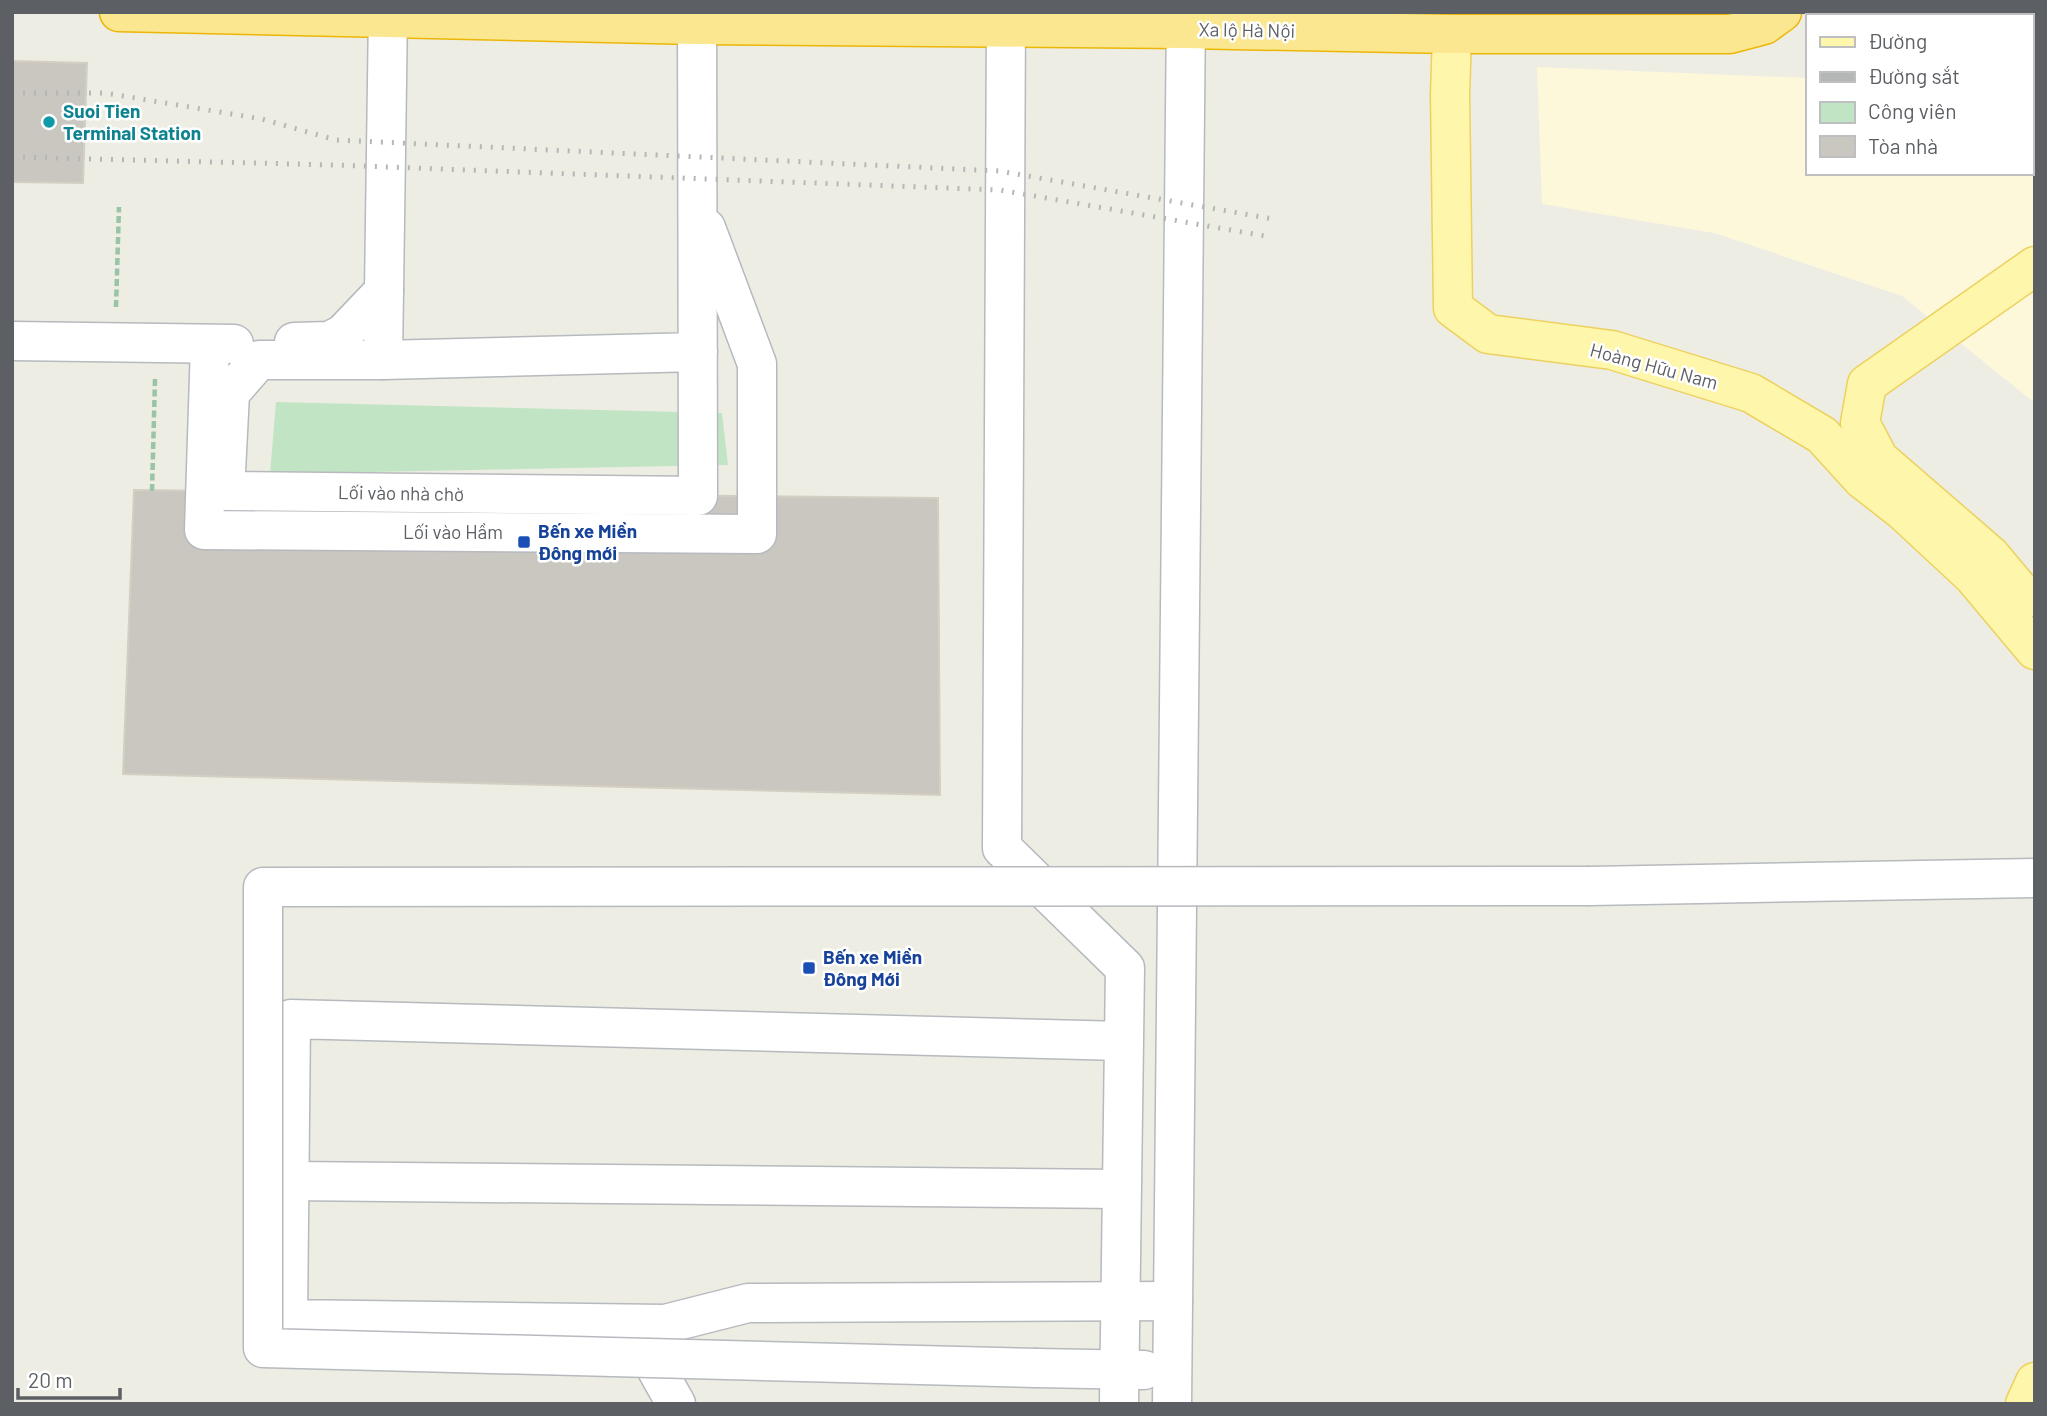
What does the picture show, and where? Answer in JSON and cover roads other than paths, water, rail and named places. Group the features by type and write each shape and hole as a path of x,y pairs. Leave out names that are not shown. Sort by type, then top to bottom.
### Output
{"highway":[{"name":"Xa lộ Hà Nội","path":"119,12 697,19 1186,21 1451,34 1730,34 1764,24 1782,12"}],"main road":[{"name":"Hoàng Hữu Nam","path":"1451,34 1453,308 1488,334 1612,350 1751,393 1822,435 1862,480 1903,511 1973,576 2035,650"},
{"path":"2035,266 1867,384 1860,423 1879,459 1990,555 2035,609"},
{"path":"2025,1404 2035,1382"}],"street":[{"path":"356,354 384,291 388,15"},
{"path":"12,341 210,345 356,354 698,352 697,19"},
{"path":"1006,20 1002,848 1125,968 1119,1387"},
{"path":"1186,21 1173,1301 1172,1387 1119,1387 1037,1368 263,1348 263,887 1590,886 2035,878"},
{"name":"Lối vào Hầm","path":"210,345 204,530 757,534 757,364 697,204"},
{"path":"356,354 343,334 384,291"},
{"name":"Lối vào nhà chờ","path":"356,354 259,360 230,393 226,491 698,496 698,352"},
{"path":"1123,1041 291,1019 288,1319 665,1324 748,1303 1173,1301"},
{"path":"289,1181 1121,1189"},
{"path":"665,1324 657,1370 676,1404"}],"railway":[{"path":"12,93 105,93 262,119 336,140 999,171 1273,219"},
{"path":"12,157 334,165 1000,190 1271,237"}],"place":[{"name":"Suoi Tien Terminal Station","path":"49,122"},
{"name":"Bến xe Miền Đông mới","path":"524,542"},
{"name":"Bến xe Miền Đông Mới","path":"809,968"}]}
